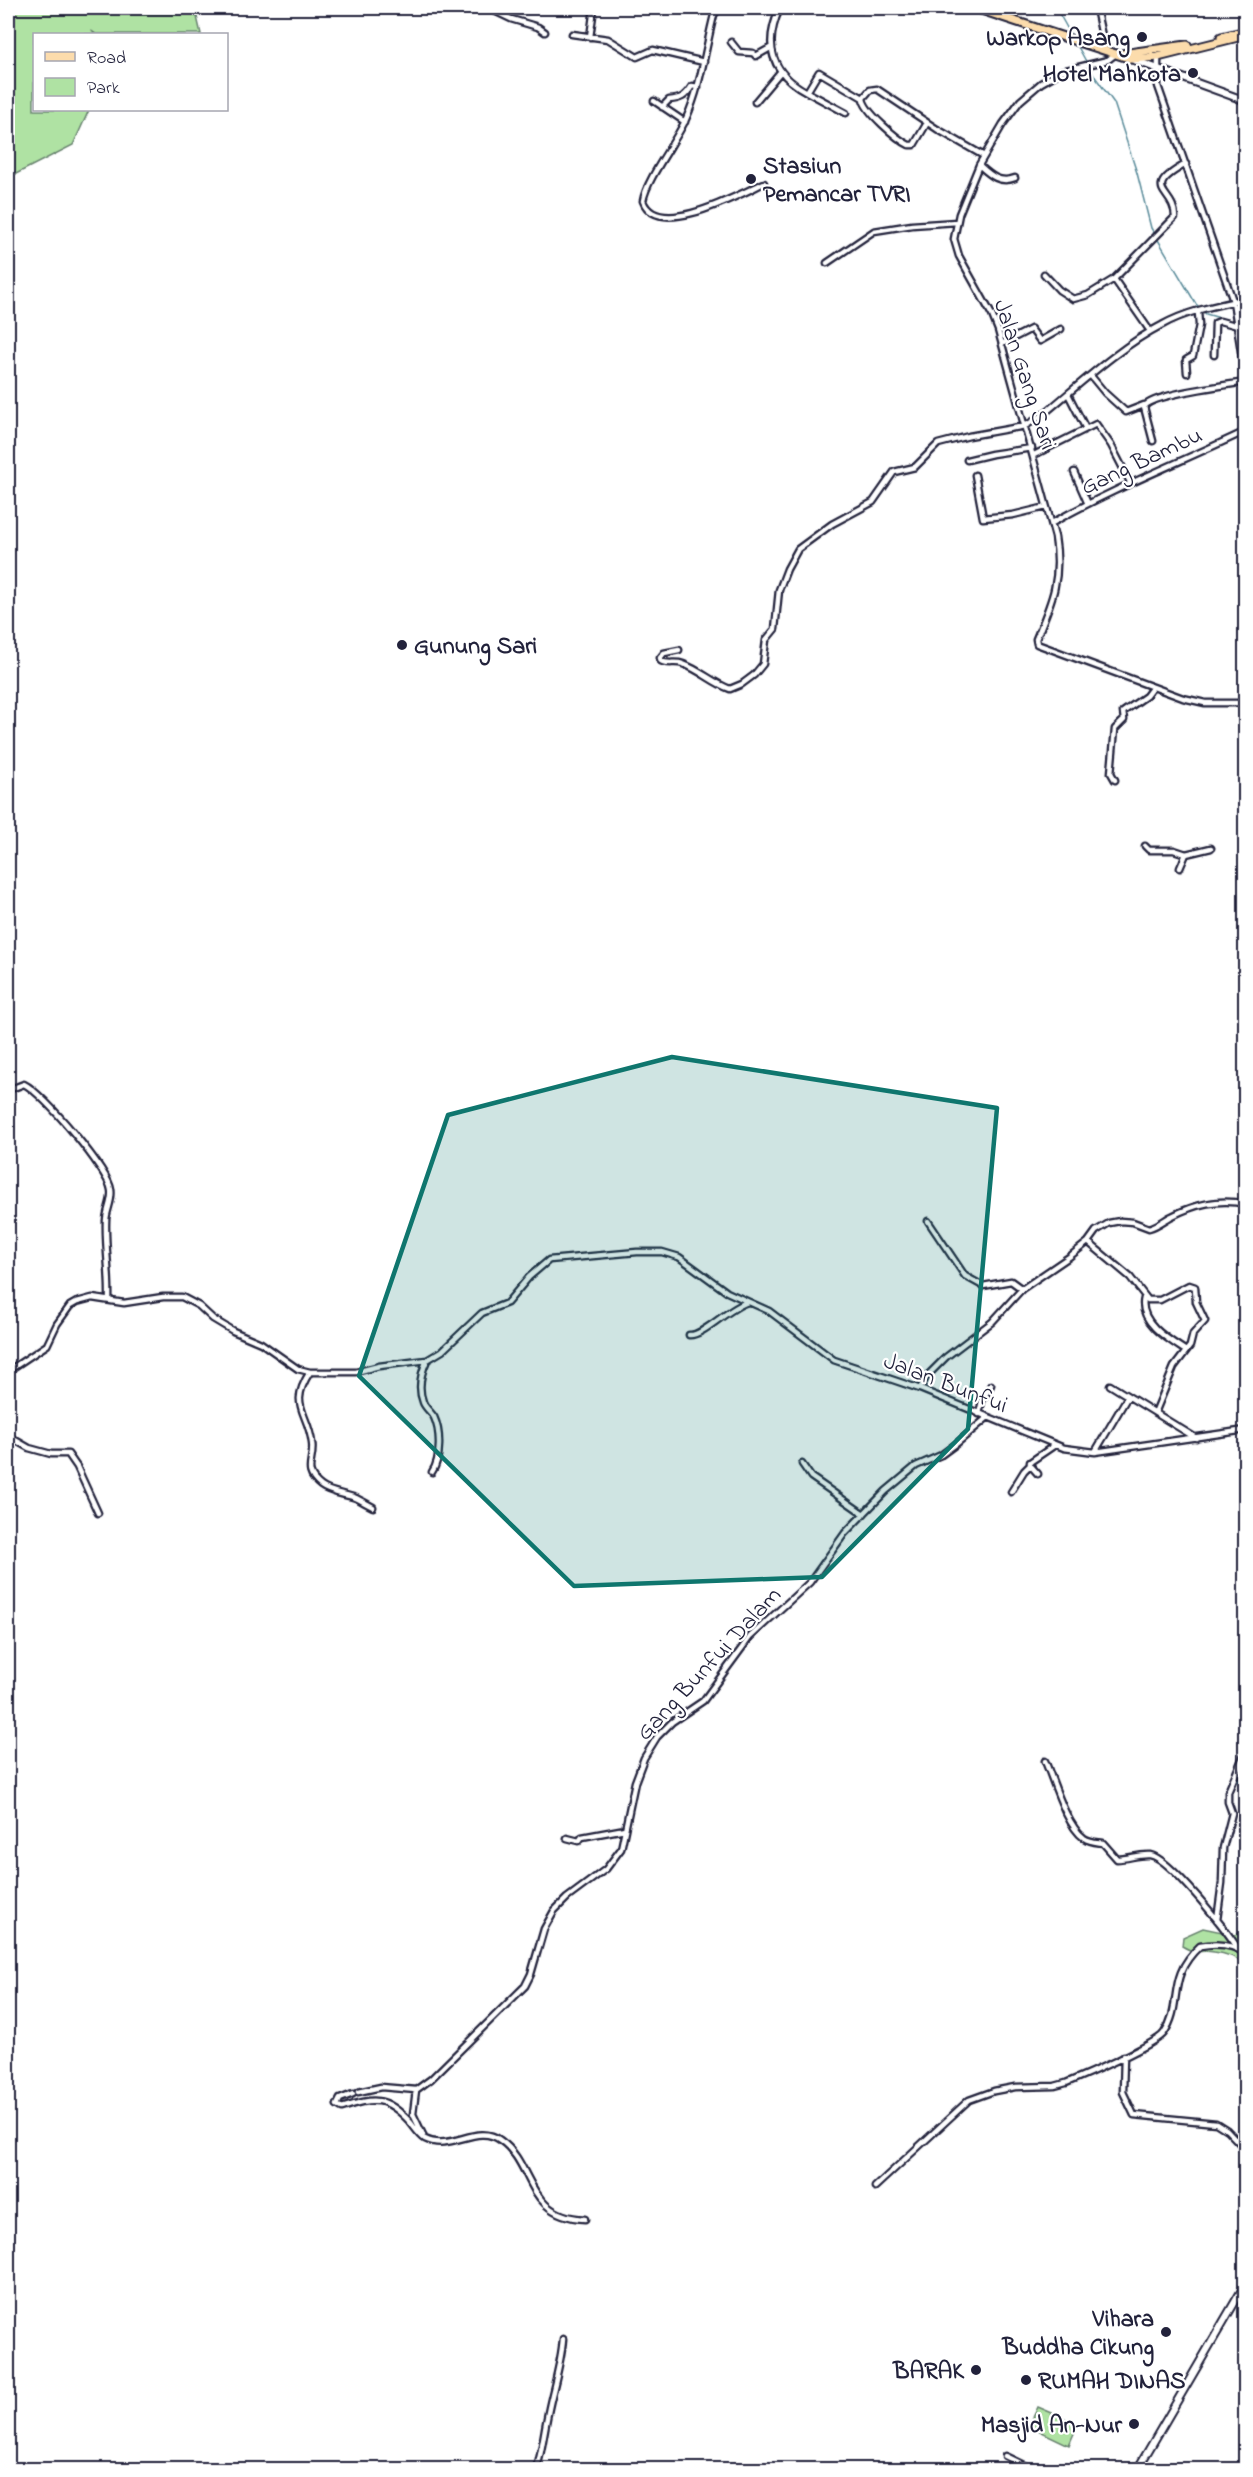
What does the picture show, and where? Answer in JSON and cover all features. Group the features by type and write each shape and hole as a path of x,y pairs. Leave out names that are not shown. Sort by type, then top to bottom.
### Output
{"main road":[{"path":"975,8 1124,55 1158,57 1245,31"},
{"path":"1124,55 1194,46 1245,35"}],"street":[{"path":"488,8 511,19 538,27 545,32"},
{"path":"590,37 594,8"},
{"path":"719,8 714,15 698,87 685,122 647,188 643,201 648,211 666,215 698,212 764,183"},
{"path":"780,8 776,18 772,57 791,84 846,113"},
{"path":"1096,8 1105,50"},
{"path":"572,34 614,42 637,57 653,50 704,62"},
{"path":"731,42 739,52 753,53 756,56 772,47"},
{"path":"1124,55 1157,70 1245,101"},
{"name":"Jalan Gang Sari","path":"1124,55 1062,71 1028,93 1003,124 979,165 957,222 954,239 956,250 992,315 1052,523 1058,567 1054,596 1036,641 1043,647 1152,688"},
{"path":"1091,376 1105,393 1126,412 1154,399 1245,382 1233,301 1158,86 1158,57"},
{"path":"755,102 781,71"},
{"path":"807,92 819,72 863,98 865,106 909,145 914,145 927,123"},
{"path":"662,107 669,100 678,100 685,96 692,86 698,87"},
{"path":"863,98 870,90 877,89 927,123 984,156"},
{"path":"654,101 685,122"},
{"path":"1044,274 1059,290 1073,299 1088,294 1114,279 1175,217 1175,212 1162,190 1162,185 1172,172 1186,164"},
{"path":"979,165 1005,182 1015,178"},
{"path":"827,262 874,231 912,225 957,222"},
{"path":"1114,279 1150,331"},
{"path":"679,650 664,653 660,661 666,664 686,665 717,684 730,689 742,684 763,664 766,640 775,629 779,590 798,549 832,524 873,502 888,477 894,472 915,467 935,445 978,434 1025,426 1150,331 1172,320 1245,298"},
{"path":"1187,373 1186,360 1193,356 1198,334 1199,311"},
{"path":"1214,355 1215,323 1220,321 1237,324"},
{"path":"1002,344 1031,329 1040,341 1061,329"},
{"path":"1068,394 1086,429"},
{"path":"1144,405 1153,441"},
{"path":"1034,455 1095,424 1107,440 1130,482"},
{"name":"Gang Bambu","path":"1052,523 1130,482 1160,471 1245,431"},
{"path":"967,460 999,452 1032,448"},
{"path":"1074,472 1088,504"},
{"path":"975,475 983,518 1013,515 1046,507"},
{"path":"1115,780 1111,773 1115,729 1124,720 1123,712 1146,696 1152,688 1197,702 1245,703"},
{"path":"1144,846 1149,850 1174,850 1186,854 1211,848"},
{"path":"1180,868 1186,854"},
{"path":"8,1090 24,1084 44,1099 100,1165 112,1189 105,1218 109,1299"},
{"path":"920,1389 926,1377 946,1357 992,1322 1022,1289 1069,1257 1088,1242 1096,1231 1109,1223 1130,1222 1149,1228 1180,1212 1210,1202 1223,1200 1245,1204"},
{"path":"928,1221 965,1276 983,1286 1011,1281 1022,1289"},
{"path":"1088,1242 1130,1277 1144,1298 1152,1301 1160,1300 1189,1285 1195,1286 1196,1304 1204,1321 1193,1334 1186,1351 1174,1367 1155,1413"},
{"name":"Jalan Bunfui","path":"427,1360 442,1351 482,1313 507,1303 529,1277 549,1260 662,1252 679,1257 711,1282 785,1322 834,1360 920,1389 1055,1445 1078,1451 1095,1452 1245,1430"},
{"path":"8,1371 47,1345 57,1324 75,1302 92,1298 124,1303 162,1297 182,1297 191,1300 213,1319 232,1331 261,1343 298,1369 310,1372 356,1372 379,1366 427,1360 422,1372 421,1387 423,1402 436,1423 439,1454 439,1460 432,1472"},
{"path":"1144,1298 1143,1308 1156,1330 1186,1351"},
{"path":"688,1335 698,1334 728,1311 749,1302"},
{"path":"310,1372 302,1384 300,1406 312,1443 309,1467 311,1475 322,1487 356,1498 373,1507"},
{"path":"979,1414 982,1401 991,1385"},
{"path":"1110,1385 1196,1438"},
{"path":"1095,1452 1128,1396"},
{"name":"Gang Bunfui Dalam","path":"417,2090 525,1986 531,1974 544,1929 554,1911 617,1858 621,1849 635,1782 644,1758 657,1737 672,1722 703,1701 750,1637 810,1581 845,1533 864,1514 911,1469 941,1455 988,1417"},
{"path":"8,1436 29,1448 51,1454 68,1455 77,1467 98,1513"},
{"path":"1011,1492 1034,1459 1055,1445"},
{"path":"802,1464 811,1477 864,1514"},
{"path":"1030,1465 1038,1474"},
{"path":"1217,1920 1222,1883 1223,1848 1232,1813 1228,1802 1228,1792 1245,1750"},
{"path":"1045,1761 1062,1803 1079,1833 1092,1842 1103,1843 1117,1859 1147,1855 1171,1868 1217,1920 1239,1950"},
{"path":"567,1838 579,1841 582,1837 625,1829"},
{"path":"875,2187 969,2100 994,2091 1015,2087 1055,2086 1066,2083 1155,2042 1164,2034 1172,2012 1178,1977 1198,1947 1221,1944 1245,1954"},
{"path":"1124,2056 1123,2092 1134,2115 1216,2123 1227,2130 1245,2150"},
{"path":"424,2139 413,2114 417,2090 381,2087 340,2099 337,2105 342,2108 371,2099 388,2102 424,2139 445,2142 459,2141 472,2135 494,2136 512,2150 530,2185 542,2200 570,2218 585,2219"},
{"path":"1137,2469 1245,2283"},
{"path":"539,2469 537,2468 543,2451 548,2413 560,2370 563,2339"},
{"path":"1005,2456 1034,2469"}],"highlighted area":[{"path":"672,1057 997,1108 968,1429 822,1577 574,1586 359,1376 448,1115"}],"green space":[{"path":"8,8 195,8 201,33 33,33 33,111 89,111 73,145 8,178"},
{"path":"1245,1925 1245,1965 1227,1955 1209,1951 1195,1952 1182,1946 1183,1937 1203,1928 1236,1935"},
{"path":"1038,2407 1078,2424 1069,2445 1029,2426"}],"waterway":[{"path":"1056,8 1071,35"},
{"path":"1077,45 1093,74 1114,103 1137,173 1151,228 1196,304 1206,314 1234,322"},
{"path":"1238,323 1246,325"},
{"path":"1238,1778 1246,1780"}],"place":[{"name":"Warkop Asang","path":"1142,37"},
{"name":"Hotel Mahkota","path":"1193,73"},
{"name":"Stasiun Pemancar TVRI","path":"751,179"},
{"name":"Gunung Sari","path":"402,645"},
{"name":"Vihara Buddha Cikung","path":"1166,2332"},
{"name":"BARAK","path":"976,2370"},
{"name":"RUMAH DINAS","path":"1026,2380"},
{"name":"Masjid An-Nur","path":"1134,2424"}]}
